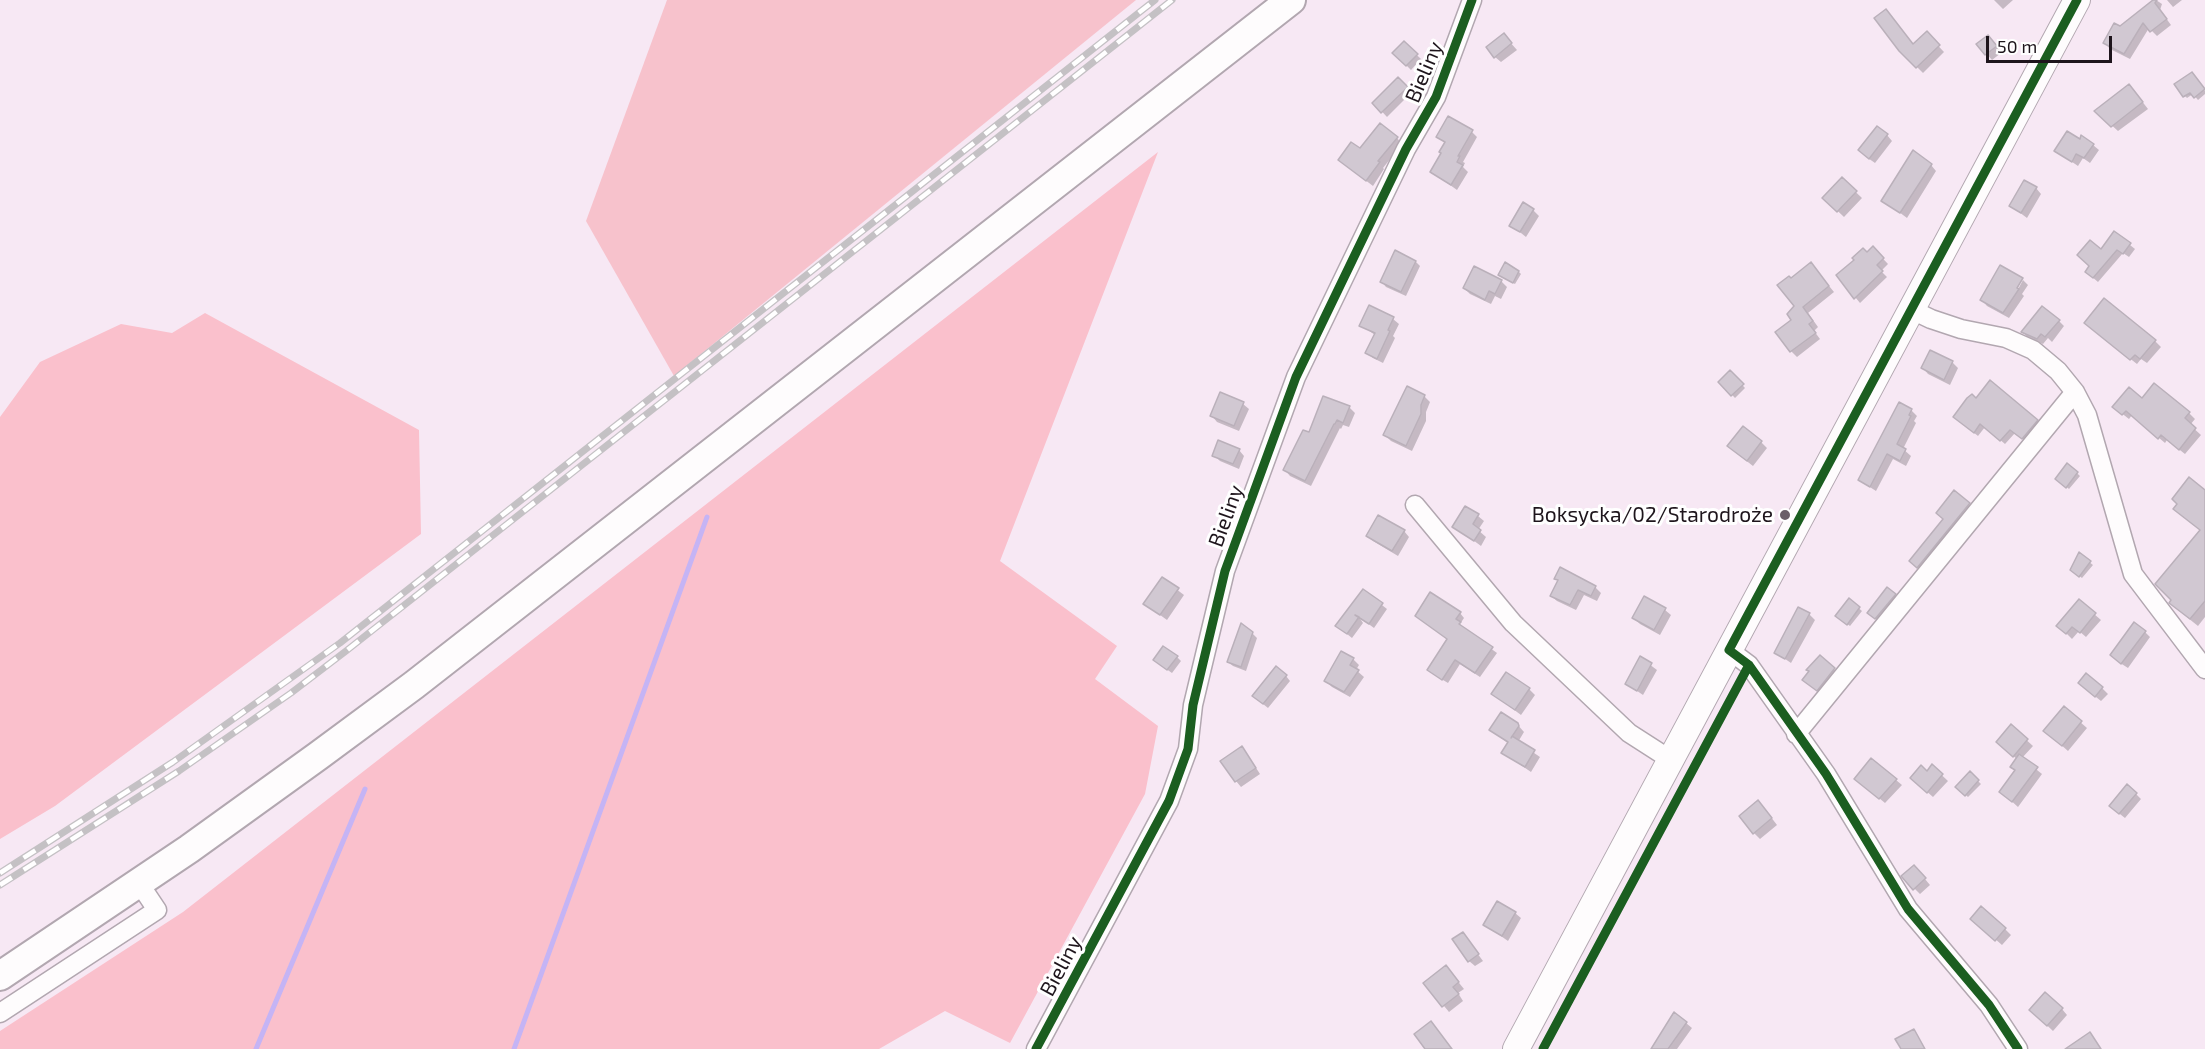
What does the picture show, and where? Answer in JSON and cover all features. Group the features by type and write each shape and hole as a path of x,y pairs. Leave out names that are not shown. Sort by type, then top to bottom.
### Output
{"main road":[{"path":"0,975 139,884 414,685 1291,0"},
{"path":"1516,1049 2077,0"}],"street":[{"name":"Bieliny","path":"1036,1049 1169,801 1188,749 1193,705 1225,571 1296,377 1406,149 1436,97 1472,0"},
{"path":"1910,309 1961,329 2006,338 2033,350 2058,371 2075,392 2087,415 2133,574 2205,669"},
{"path":"1796,734 2075,392"},
{"path":"1415,505 1513,623 1629,733 1671,760"},
{"path":"1729,650 1749,665 1826,774 1908,909 1989,1005 2018,1049"},
{"path":"0,1013 157,910 139,884"}],"shaded area":[{"path":"667,0 1136,0 674,376 586,221"},
{"path":"1158,152 1000,561 1117,646 1095,679 1158,726 1145,794 1010,1043 945,1011 879,1049 0,1049 0,1031 183,912"},
{"path":"205,313 419,430 421,534 55,806 0,839 0,417 40,362 121,324 172,333"}],"building":[{"path":"2153,0 2157,0 2155,3 2167,19 2150,32 2143,23 2124,54 2103,43 2114,23 2120,26"},
{"path":"1886,9 1913,44 1927,31 1940,45 1916,68 1899,51 1874,18"},
{"path":"1504,33 1512,43 1494,58 1486,47"},
{"path":"1988,35 1997,46 1985,55 1976,44"},
{"path":"1404,41 1418,54 1406,66 1392,53"},
{"path":"2192,72 2205,89 2194,98 2190,93 2183,97 2174,84"},
{"path":"1398,77 1408,87 1381,113 1372,103"},
{"path":"2129,84 2143,102 2111,127 2094,111"},
{"path":"1448,116 1473,130 1458,156 1460,156 1457,162 1463,165 1451,185 1430,172 1445,142 1436,137"},
{"path":"1380,123 1398,137 1378,161 1380,162 1366,181 1338,160 1351,142 1360,148"},
{"path":"1877,126 1888,134 1869,159 1858,150"},
{"path":"2067,131 2080,139 2081,135 2094,144 2084,158 2076,154 2072,162 2054,151"},
{"path":"1913,150 1932,164 1900,213 1881,201"},
{"path":"1842,177 1857,191 1837,212 1822,198"},
{"path":"2024,180 2037,187 2021,213 2009,206"},
{"path":"1523,202 1534,209 1520,232 1509,226"},
{"path":"2114,231 2131,243 2123,254 2117,250 2093,278 2085,272 2089,266 2077,255 2090,240 2101,249"},
{"path":"1873,246 1884,258 1877,265 1883,271 1854,299 1836,275 1854,260 1852,258 1863,248 1867,252"},
{"path":"1395,250 1416,261 1401,292 1380,282"},
{"path":"1505,262 1519,271 1513,283 1498,275"},
{"path":"1811,262 1829,286 1803,307 1813,321 1809,324 1816,333 1790,352 1775,332 1791,320 1787,314 1794,306 1777,285 1789,276 1791,278"},
{"path":"2000,265 2023,278 2017,288 2019,289 2003,313 1980,300"},
{"path":"1474,266 1502,280 1495,294 1489,291 1485,300 1463,288"},
{"path":"2104,298 2156,340 2140,359 2135,355 2130,360 2084,323"},
{"path":"1369,305 1394,317 1377,359 1365,353 1375,333 1359,326"},
{"path":"2042,306 2060,320 2045,337 2041,334 2037,339 2021,332"},
{"path":"1930,350 1953,361 1944,380 1921,368"},
{"path":"1730,370 1744,384 1731,396 1718,382"},
{"path":"1990,380 2038,420 2022,439 2010,430 2000,441 1980,424 1974,433 1953,417 1967,398 1972,394 1976,398"},
{"path":"2154,383 2190,412 2185,418 2196,428 2179,450 2161,435 2158,439 2126,411 2122,415 2112,407 2129,387 2142,398"},
{"path":"1407,386 1425,395 1421,405 1421,414 1406,446 1383,435"},
{"path":"1220,392 1244,402 1234,426 1210,416"},
{"path":"1323,396 1350,406 1343,423 1337,420 1334,424 1305,481 1283,470 1303,430 1309,432"},
{"path":"1899,402 1912,409 1909,415 1911,416 1897,444 1906,449 1900,461 1887,454 1870,487 1858,480"},
{"path":"1743,426 1762,441 1747,461 1727,446"},
{"path":"1218,440 1240,449 1233,464 1212,456"},
{"path":"2067,463 2078,472 2066,488 2055,479"},
{"path":"2189,477 2205,490 2205,601 2190,619 2169,603 2171,600 2155,584 2200,530 2173,509 2177,504 2172,499"},
{"path":"1954,490 1970,503 1917,568 1909,561 1943,519 1936,513"},
{"path":"1465,506 1479,514 1473,524 1481,530 1474,541 1452,527"},
{"path":"1378,515 1405,530 1392,551 1366,536"},
{"path":"2079,552 2091,561 2079,577 2070,570"},
{"path":"1560,567 1596,586 1591,596 1578,590 1570,605 1550,596 1558,580 1554,579"},
{"path":"1162,577 1179,588 1160,615 1143,604"},
{"path":"1887,587 1896,594 1875,619 1867,613"},
{"path":"1363,589 1383,603 1369,624 1359,617 1347,634 1335,626"},
{"path":"1430,592 1461,612 1456,619 1461,622 1459,624 1493,647 1475,673 1455,660 1442,680 1427,670 1447,639 1415,616"},
{"path":"1644,596 1666,608 1654,630 1632,618"},
{"path":"1849,598 1860,607 1847,625 1835,616"},
{"path":"2079,599 2096,613 2080,633 2072,627 2066,634 2056,626"},
{"path":"1798,607 1810,613 1785,659 1774,653"},
{"path":"2134,622 2146,631 2121,664 2110,655"},
{"path":"1241,623 1253,632 1241,667 1227,662"},
{"path":"1163,646 1178,656 1167,670 1153,660"},
{"path":"1341,651 1354,658 1350,665 1359,670 1344,692 1324,681"},
{"path":"1820,655 1835,668 1817,691 1802,680 1809,671 1806,670"},
{"path":"1640,656 1652,663 1637,691 1625,684"},
{"path":"1276,666 1287,675 1263,704 1252,696"},
{"path":"1506,672 1530,688 1515,710 1491,694"},
{"path":"2086,673 2103,687 2095,697 2078,683"},
{"path":"2064,706 2082,721 2062,746 2043,731"},
{"path":"1501,712 1518,723 1519,726 1512,736 1535,750 1525,767 1501,753 1508,742 1489,730"},
{"path":"2011,724 2028,739 2013,757 1996,742"},
{"path":"1242,746 1256,768 1235,782 1220,761"},
{"path":"2019,754 2038,767 2012,802 1999,792 2015,770 2010,767"},
{"path":"1871,758 1897,779 1879,799 1854,779"},
{"path":"1932,764 1943,774 1927,793 1910,778 1921,765 1927,771"},
{"path":"1970,771 1979,780 1965,796 1955,787"},
{"path":"2127,784 2137,793 2119,814 2109,806"},
{"path":"1758,800 1772,818 1753,834 1739,816"},
{"path":"1914,865 1926,878 1913,890 1901,876"},
{"path":"1497,901 1516,912 1502,936 1483,925"},
{"path":"1981,906 2006,928 1995,941 1970,919"},
{"path":"1463,932 1479,954 1468,962 1452,939"},
{"path":"1446,965 1459,982 1453,987 1459,994 1442,1007 1423,983"},
{"path":"2045,992 2063,1008 2047,1026 2029,1010"},
{"path":"1674,1012 1687,1022 1668,1049 1651,1049"},
{"path":"1431,1021 1452,1049 1425,1049 1414,1034"},
{"path":"1914,1029 1925,1049 1901,1049 1895,1039"},
{"path":"2090,1032 2101,1049 2065,1049"}],"waterway":[{"path":"514,1049 707,517"},
{"path":"256,1049 365,789"}],"railway":[{"path":"0,873 173,762 340,643 1155,0"},
{"path":"0,885 179,771 291,693 1172,0"}],"cycle path":[{"path":"1036,1049 1169,801 1188,749 1193,705 1225,571 1296,377 1406,149 1436,97 1472,0"},
{"path":"2018,1049 1989,1005 1908,909 1826,774 1749,665 1729,650 2077,0"},
{"path":"1543,1049 1749,665"}],"place":[{"name":"Boksycka/02/Starodroże","path":"1785,515"}]}
